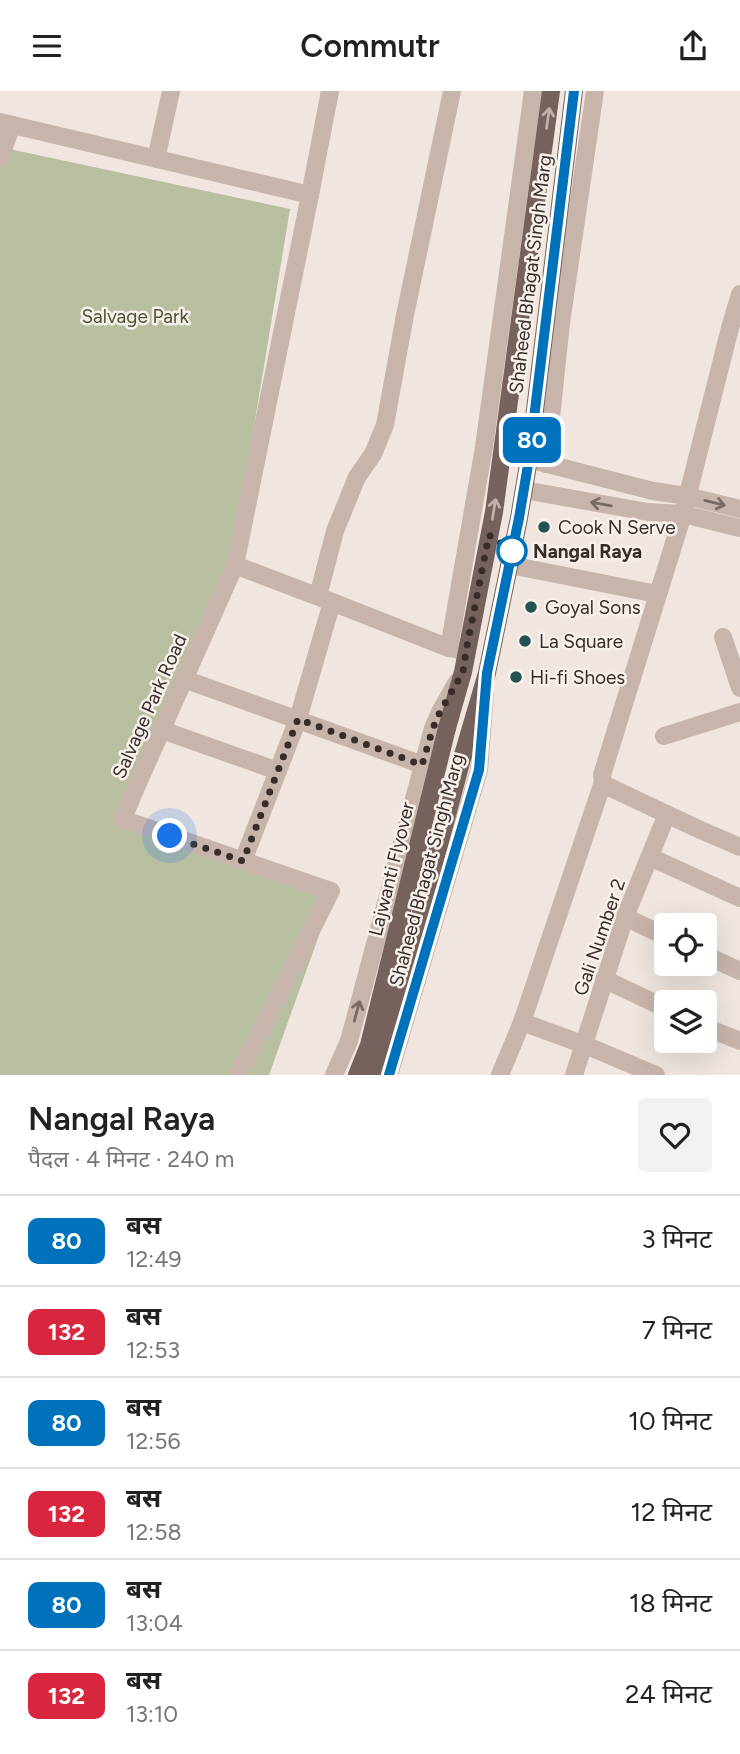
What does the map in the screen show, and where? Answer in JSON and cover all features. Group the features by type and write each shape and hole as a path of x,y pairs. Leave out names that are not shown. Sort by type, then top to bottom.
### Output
{"main road":[{"name":"Shaheed Bhagat Singh Marg","path":"463,672 457,650 494,512 551,91"},
{"name":"Shaheed Bhagat Singh Marg","path":"487,673 524,490 538,461 574,91"},
{"name":"Lajwanti Flyover","path":"356,1075 369,1045 463,672"},
{"name":"Lajwanti Flyover","path":"374,1075 384,1051 487,673"}],"street":[{"name":"Salvage Park Road","path":"236,1075 250,1054 331,891 122,820 234,565 330,91"},
{"path":"243,861 298,719 325,599 335,531 357,477 373,454 385,425 452,91"},
{"path":"234,565 457,650 533,91"},
{"path":"595,91 538,461 653,491 740,528"},
{"path":"156,159 165,92"},
{"path":"0,158 6,124 310,195"},
{"path":"500,1075 522,1022 603,782 602,775 685,505 740,294"},
{"path":"524,490 648,512 685,505 740,509"},
{"path":"510,565 657,594"},
{"path":"723,637 739,684"},
{"path":"334,1075 349,1041 433,728 463,672"},
{"name":"Shaheed Bhagat Singh Marg","path":"389,1075 479,770 487,673"},
{"path":"184,679 422,765"},
{"path":"664,736 740,712"},
{"path":"162,730 278,771"},
{"path":"603,782 740,847"},
{"name":"Gali Number 2","path":"574,1075 625,917 667,814"},
{"path":"650,857 740,898"},
{"path":"625,917 654,931"},
{"path":"717,960 740,971"},
{"path":"604,979 654,1003"},
{"path":"522,1022 656,1075"},
{"path":"717,1032 740,1041"},
{"path":"349,1041 357,1058 382,1066 396,1054"}],"green space":[{"name":"Salvage Park","path":"0,147 290,209 231,565 215,616 131,823 332,899 269,1075 0,1075"}],"bus line":[{"name":"80","path":"389,1075 479,770 487,673 529,459 574,91"}],"place":[{"name":"Cook N Serve","path":"544,527"},
{"name":"Nangal Raya","path":"512,551"},
{"name":"Goyal Sons","path":"531,607"},
{"name":"La Square","path":"525,641"},
{"name":"Hi-fi Shoes","path":"516,677"}],"route":[{"path":"170,836 243,861 298,719 422,765 440,712 463,672 489,535 512,551"}]}
